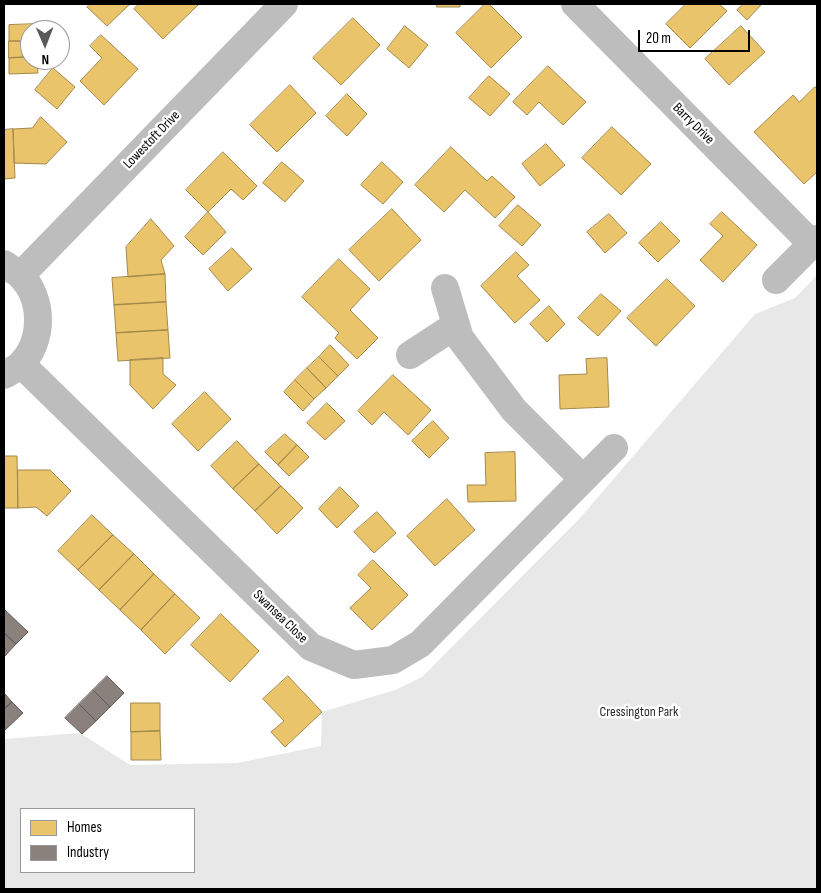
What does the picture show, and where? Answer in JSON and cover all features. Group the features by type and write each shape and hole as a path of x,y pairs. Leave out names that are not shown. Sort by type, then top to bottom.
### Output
{"street":[{"name":"Lowestoft Drive","path":"12,270 284,4"},
{"name":"Barry Drive","path":"575,4 815,241 776,280"},
{"path":"12,270 34,296 39,320 34,344 12,370"},
{"path":"445,288 460,338 514,410 583,479"},
{"path":"410,355 456,325"},
{"name":"Swansea Close","path":"12,370 310,648 354,665 393,660 420,644 614,448"}],"green space":[{"name":"Cressington Park","path":"817,275 817,889 4,889 4,739 80,733 130,765 237,763 321,746 322,712 395,690 422,677 580,518 755,314 795,298"}],"building: Homes":[{"path":"90,4 129,5 107,26 87,7"},
{"path":"139,4 199,4 163,39 134,9"},
{"path":"437,4 460,4 460,7 437,7"},
{"path":"485,4 489,4 522,37 491,68 456,33"},
{"path":"686,4 719,4 727,11 690,48 666,24"},
{"path":"744,4 762,4 747,20 737,10"},
{"path":"353,18 380,45 341,85 313,58"},
{"path":"9,25 20,25 20,41 9,41"},
{"path":"405,26 428,45 409,68 387,49"},
{"path":"741,26 765,52 729,85 705,59"},
{"path":"101,35 138,69 104,105 80,81 102,58 90,46"},
{"path":"9,41 20,41 20,57 9,58"},
{"path":"20,57 20,70 38,70 38,73 9,74 9,58"},
{"path":"548,66 586,102 563,125 539,102 527,115 513,102"},
{"path":"51,70 55,70 75,87 57,109 35,90"},
{"path":"489,76 510,94 490,116 469,98"},
{"path":"290,85 316,113 277,152 250,125"},
{"path":"815,87 817,89 817,172 804,184 754,132 793,95 799,102"},
{"path":"347,94 367,114 347,136 326,116"},
{"path":"41,117 67,142 46,164 14,163 13,129 32,128"},
{"path":"612,127 651,164 621,195 582,158"},
{"path":"13,129 15,178 4,179 4,130"},
{"path":"546,144 565,165 540,186 522,164"},
{"path":"451,147 487,181 492,176 515,197 495,218 465,190 444,212 415,185"},
{"path":"223,152 257,186 243,200 231,189 208,212 186,190"},
{"path":"282,162 304,181 285,202 263,183"},
{"path":"382,162 403,182 383,204 361,185"},
{"path":"518,205 541,225 522,246 499,226"},
{"path":"392,209 421,240 379,281 349,250"},
{"path":"208,212 226,232 203,255 185,237"},
{"path":"722,212 757,245 723,282 700,260 723,236 710,224"},
{"path":"609,214 627,233 605,253 587,232"},
{"path":"151,219 174,246 161,260 165,274 128,277 126,247"},
{"path":"661,222 680,241 658,262 639,243"},
{"path":"232,248 252,269 228,291 209,269"},
{"path":"516,252 529,265 517,276 540,300 515,323 481,286"},
{"path":"339,259 370,289 350,310 378,338 357,359 335,338 339,333 302,297"},
{"path":"165,274 166,302 114,305 112,278"},
{"path":"667,279 695,306 656,346 627,318"},
{"path":"601,294 621,311 598,336 578,318"},
{"path":"166,302 168,330 116,333 114,305"},
{"path":"549,306 565,324 547,342 530,324"},
{"path":"168,330 170,358 118,361 116,333"},
{"path":"330,345 349,365 338,376 319,357"},
{"path":"319,357 338,376 326,388 307,368"},
{"path":"163,358 163,374 176,385 153,409 130,385 130,360"},
{"path":"607,358 609,407 560,409 559,375 587,374 586,359"},
{"path":"307,368 326,388 314,399 295,380"},
{"path":"393,375 431,410 408,435 384,412 372,425 358,411"},
{"path":"295,380 314,399 303,411 284,392"},
{"path":"205,392 231,419 198,451 172,424"},
{"path":"327,403 345,421 325,440 307,423"},
{"path":"433,421 449,438 429,458 412,441"},
{"path":"285,434 297,445 278,465 265,452"},
{"path":"237,441 259,464 233,489 211,466"},
{"path":"297,445 309,457 289,476 278,465"},
{"path":"515,452 516,501 468,502 467,485 486,485 485,453"},
{"path":"4,456 17,456 18,508 4,508"},
{"path":"259,464 281,486 255,511 233,489"},
{"path":"18,470 50,470 71,491 47,516 36,507 18,508"},
{"path":"281,486 303,508 277,534 255,511"},
{"path":"340,487 359,506 337,528 319,509"},
{"path":"447,499 475,530 435,566 407,536"},
{"path":"377,512 396,533 374,553 354,532"},
{"path":"92,515 113,535 78,570 58,551"},
{"path":"113,535 134,554 99,590 78,570"},
{"path":"134,554 154,574 120,610 99,590"},
{"path":"373,560 408,595 372,630 350,608 371,588 358,575"},
{"path":"154,574 175,594 141,630 120,610"},
{"path":"175,594 200,618 165,654 141,630"},
{"path":"221,614 259,651 230,682 191,645"},
{"path":"288,676 322,712 285,747 271,732 284,721 263,699"},
{"path":"131,703 160,703 160,731 131,732"},
{"path":"160,731 161,760 131,760 131,732"}],"building: Industry":[{"path":"5,610 28,632 16,644 4,633"},
{"path":"4,633 16,644 4,657"},
{"path":"107,676 124,693 110,707 93,690"},
{"path":"93,690 110,707 96,721 79,704"},
{"path":"4,693 12,702 4,709"},
{"path":"12,702 23,713 4,731 4,709"},
{"path":"79,704 96,721 82,734 65,718"}]}
